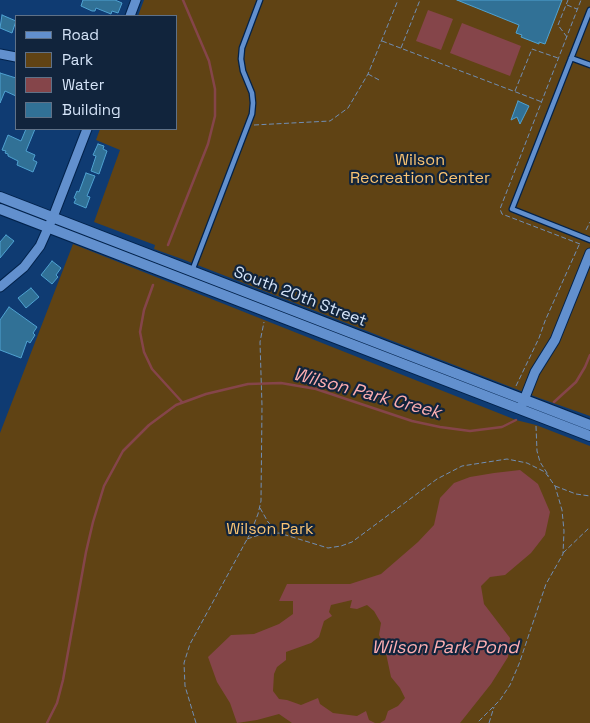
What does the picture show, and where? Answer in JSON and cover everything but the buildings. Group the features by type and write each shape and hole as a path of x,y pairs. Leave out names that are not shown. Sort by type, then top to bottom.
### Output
{"street":[{"path":"130,15 136,0"},
{"path":"0,54 15,57"},
{"path":"0,287 24,267 40,246 49,228 87,130"},
{"name":"South 20th Street","path":"0,197 192,272 272,308 569,422 590,425"},
{"name":"South 20th Street","path":"0,209 188,282 272,308"},
{"path":"526,406 534,372 555,340 590,253"},
{"name":"South 20th Street","path":"569,422 590,436"}],"lane":[{"path":"188,282 252,114 252,93 243,71 241,60 242,48 260,0"},
{"path":"590,10 512,209 590,240"},
{"path":"571,58 590,65"}],"path":[{"path":"248,125 330,121 348,108 368,74 398,0"},
{"path":"401,48 420,0"},
{"path":"567,37 558,25 568,0"},
{"path":"566,5 578,9"},
{"path":"381,41 542,102"},
{"path":"514,91 532,49 559,58"},
{"path":"368,74 381,81"},
{"path":"516,386 539,338 544,321 567,269 590,222"},
{"path":"196,723 185,686 184,664 190,644 247,539 260,507 262,406 260,354 262,328 272,308"},
{"path":"536,425 536,443 540,462 555,486 562,510 564,531 562,554"},
{"path":"247,539 258,535 279,533 328,548 341,546 352,542 437,479 462,466 507,458 545,472 555,486 576,494 590,496"},
{"path":"260,507 268,522 279,533"},
{"path":"477,723 494,706 510,685 520,664 546,584 562,554 590,527"},
{"path":"489,723 494,706"}],"green space":[{"name":"Wilson Recreation Center","path":"144,0 590,0 590,416 154,249 155,245 94,222 120,150 96,140 100,130 178,130 178,15 138,15"},
{"name":"Wilson Park","path":"73,244 516,420 536,425 590,446 590,723 0,723 0,433"}],"water":[{"path":"428,10 453,19 441,50 416,41"},
{"path":"462,23 521,46 510,76 450,53"},
{"name":"Wilson Park Pond","path":"520,470 538,484 550,512 545,535 531,553 505,575 490,577 481,586 484,604 510,638 508,657 491,684 460,723 380,723 385,720 388,711 398,706 405,698 391,677 384,644 379,635 381,623 374,611 367,605 357,609 350,608 352,600 331,605 329,612 332,616 324,621 319,637 311,643 286,652 286,660 277,667 274,674 273,691 279,699 301,705 318,698 320,704 333,713 357,716 366,711 369,720 375,723 292,723 279,714 237,723 230,703 217,682 208,657 231,635 254,634 279,624 293,614 293,601 279,601 287,584 350,584 381,574 418,542 434,525 440,498 454,483 470,477"}],"waterway":[{"path":"168,245 208,144 215,116 215,89 209,61 183,0"},
{"path":"153,285 144,310 140,332 144,352 152,369 182,402"},
{"name":"Wilson Park Creek","path":"554,402 576,382 590,355"},
{"name":"Wilson Park Creek","path":"47,723 57,703 63,680 86,552 104,486 123,451 149,425 176,405 206,394 248,384 281,383 316,389 412,421 440,427 470,431 502,427 516,420"}]}
